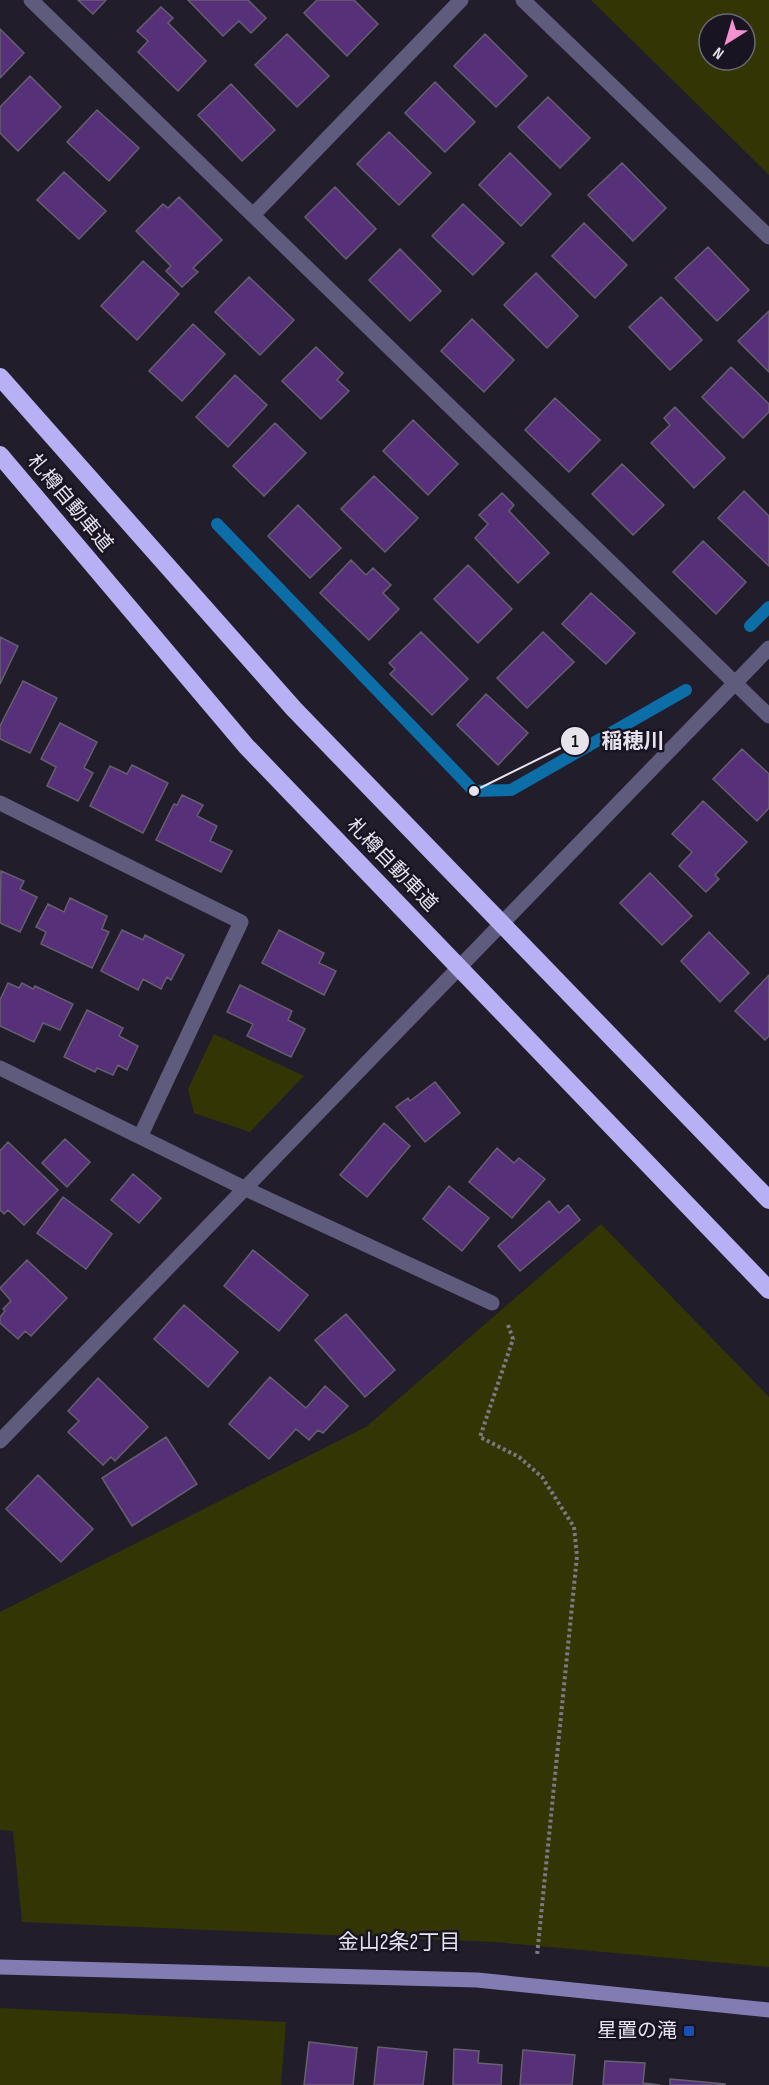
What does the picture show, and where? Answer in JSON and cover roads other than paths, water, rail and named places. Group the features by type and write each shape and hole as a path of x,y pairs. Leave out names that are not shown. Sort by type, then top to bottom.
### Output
{"highway":[{"name":"札樽自動車道","path":"0,376 294,709 769,1200"},
{"name":"札樽自動車道","path":"0,455 246,746 769,1290"}],"street":[{"path":"32,0 769,716"},
{"path":"253,215 461,0"},
{"path":"523,0 769,237"},
{"path":"0,1441 769,648"},
{"path":"0,803 242,922 140,1137"},
{"path":"0,1086 6,1071 246,1189 492,1303"},
{"path":"0,1967 477,1980 769,2010"}],"waterway":[{"path":"217,524 474,791 511,790 686,690"},
{"path":"750,626 769,607"}],"place":[{"name":"稲穂川","path":"474,791"},
{"name":"星置の滝","path":"689,2031"}],"district":[{"name":"金山2条2丁目","path":"399,1942"}]}
